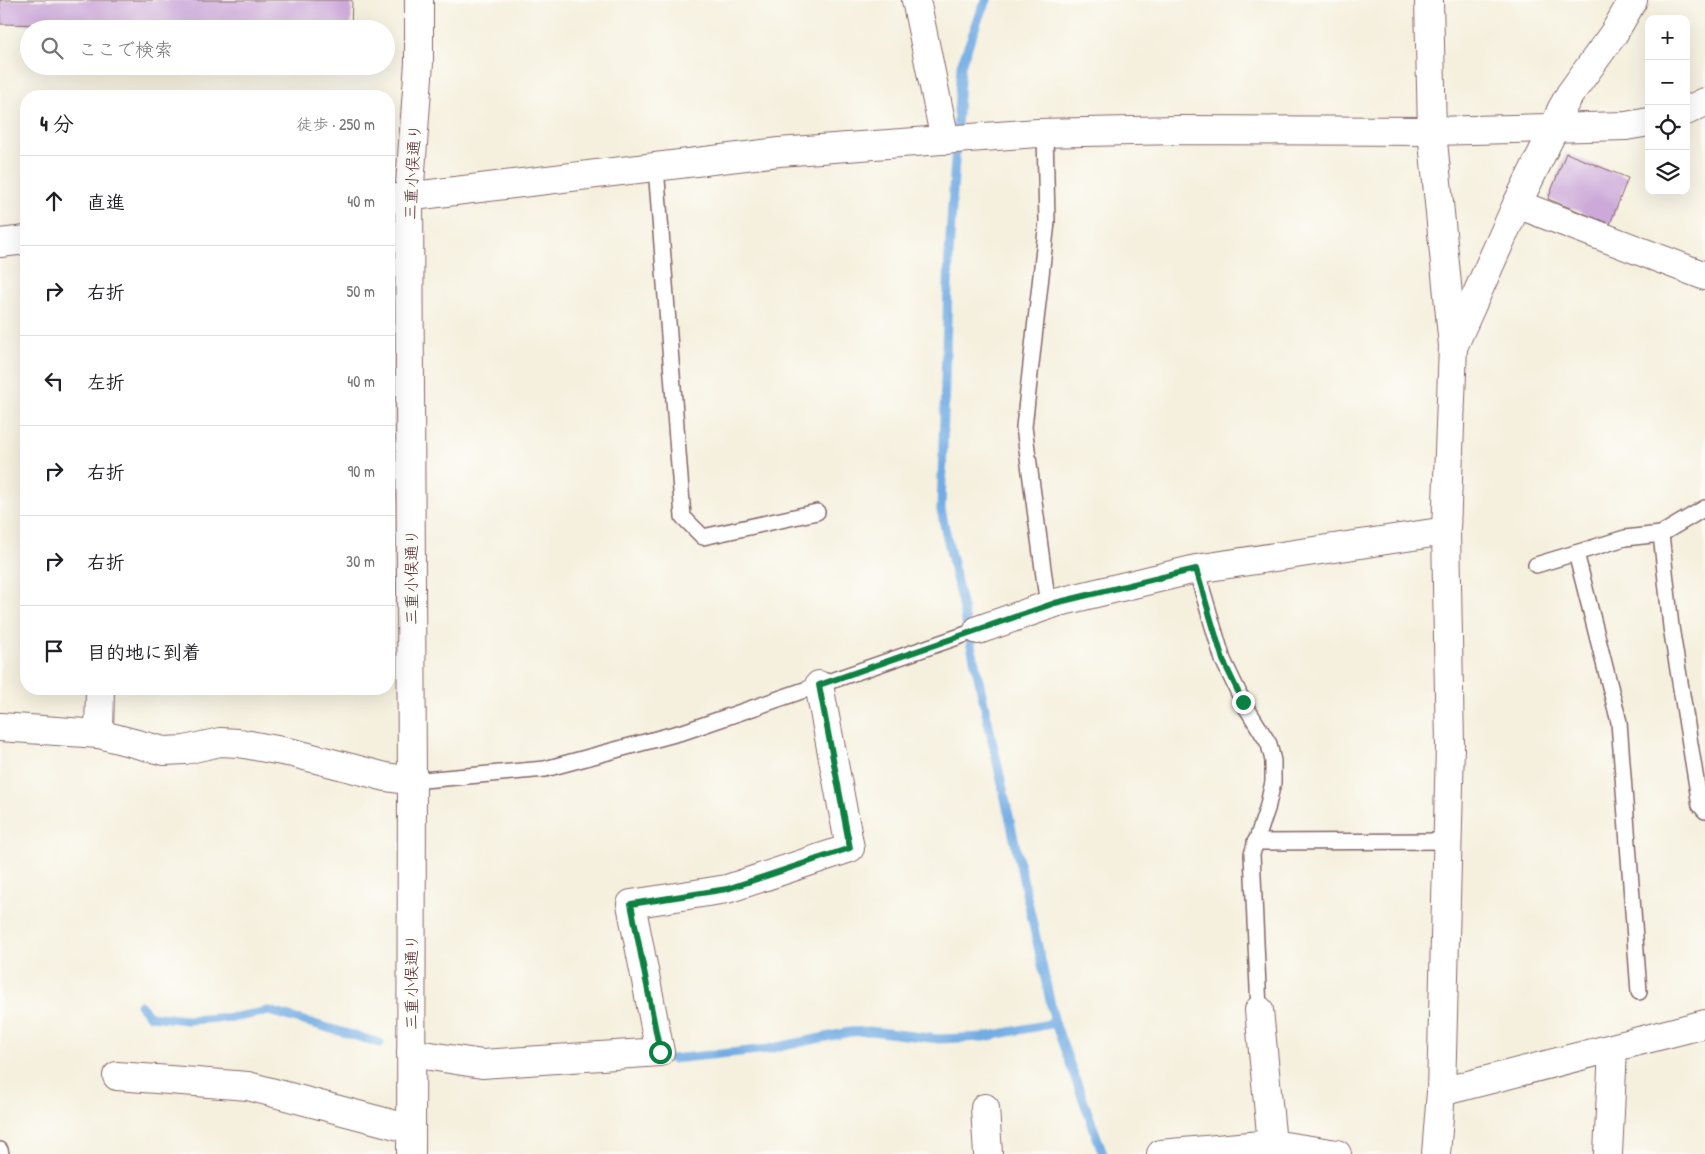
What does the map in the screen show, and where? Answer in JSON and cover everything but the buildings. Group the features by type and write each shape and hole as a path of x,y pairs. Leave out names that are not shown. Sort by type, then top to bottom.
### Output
{"street":[{"name":"三重小俣通り","path":"411,1142 412,781 399,198 419,63 419,0"},
{"path":"916,0 945,140"},
{"path":"1429,0 1432,131 1453,346 1446,531 1450,746 1441,1092 1436,1154"},
{"path":"1453,346 1517,204 1554,129 1561,110 1570,94 1614,33 1633,0"},
{"path":"1690,109 1705,102"},
{"path":"399,198 779,152 1045,133 1179,130 1432,131 1554,129 1626,126 1645,123"},
{"path":"1517,204 1705,276"},
{"path":"0,244 20,241"},
{"path":"978,630 1048,606 1196,569 1446,531"},
{"path":"411,1053 482,1064 660,1052 631,904 727,889 850,848 819,685"},
{"path":"99,734 100,695"},
{"path":"0,727 99,734 164,751 185,750 220,742 239,743 293,753 386,777 412,781"},
{"path":"1259,1010 1272,1144"},
{"path":"1441,1092 1705,1024"},
{"path":"1608,1154 1613,1048"},
{"path":"117,1076 248,1086 411,1142"},
{"path":"985,1108 988,1154"},
{"path":"1161,1154 1272,1144 1337,1154"}],"lane":[{"path":"1045,133 1047,222 1024,427 1048,606"},
{"path":"656,167 683,517 703,537 817,512"},
{"path":"1536,565 1625,538 1661,534 1705,508"},
{"path":"1661,534 1671,627 1700,805 1705,811"},
{"path":"1576,553 1619,722 1639,992"},
{"path":"1196,569 1223,660 1243,702 1269,744 1273,761 1273,782 1267,809 1252,854 1259,1010"},
{"path":"412,781 545,769 686,731 978,630"},
{"path":"1255,842 1448,841"},
{"path":"0,1150 1,1154"}],"waterway":[{"path":"987,0 961,65 949,254 941,510 1055,1023 1103,1154"},
{"path":"140,1005 150,1016 187,1020 236,1017 269,1011 380,1043"},
{"path":"672,1059 768,1049 850,1032 870,1031 939,1039 984,1037 1055,1023"}],"route":[{"path":"660,1052 631,904 727,889 850,848 819,685 1055,603 1196,569 1223,660 1243,702"}]}
